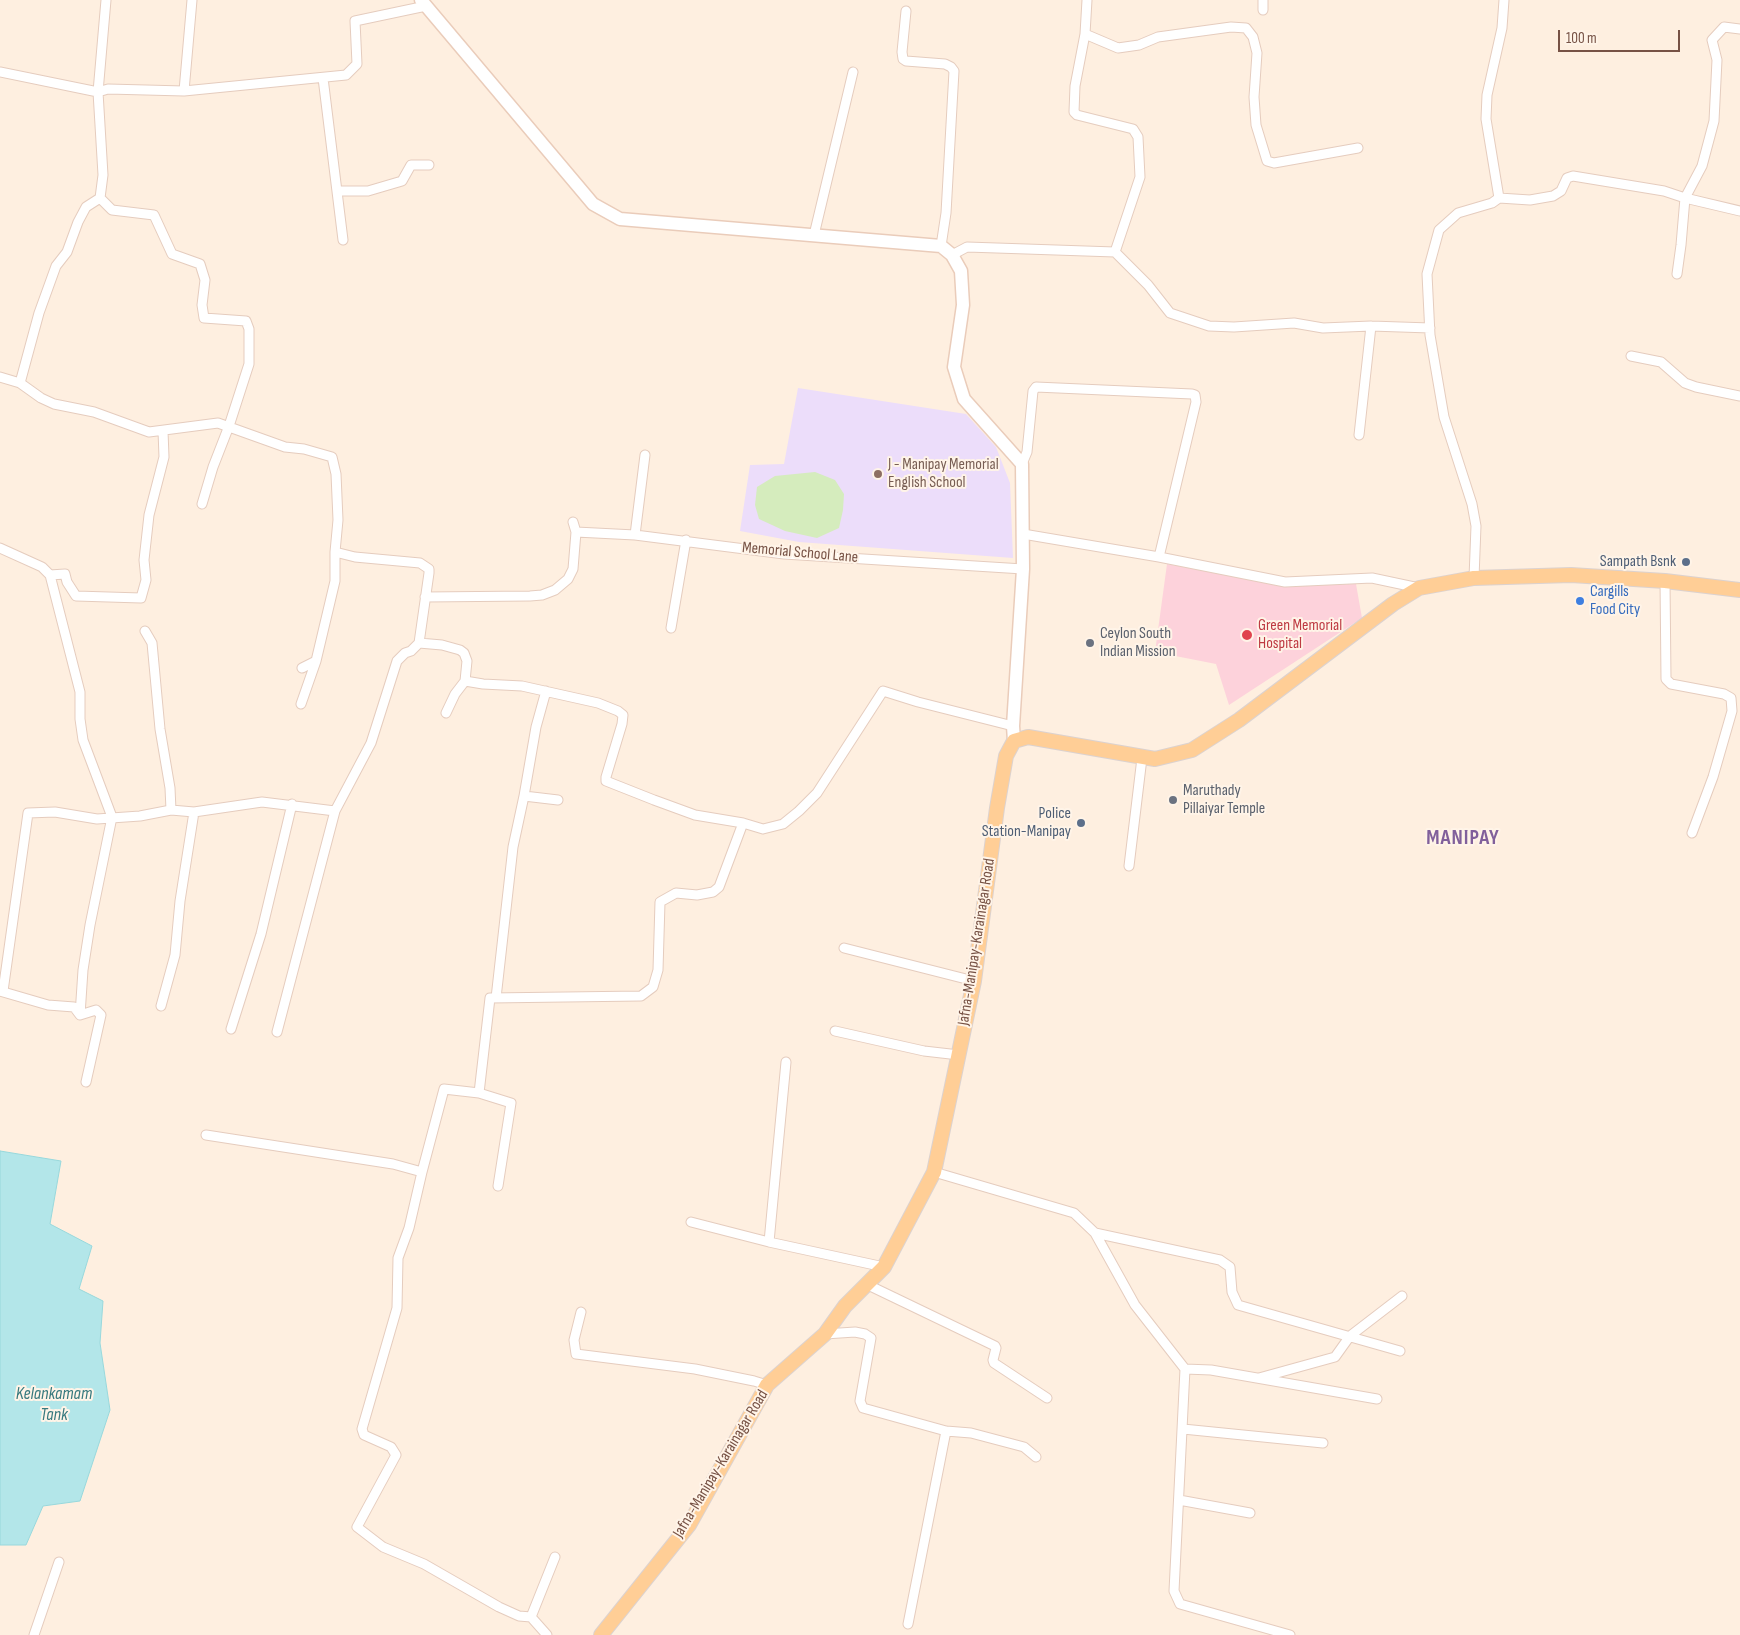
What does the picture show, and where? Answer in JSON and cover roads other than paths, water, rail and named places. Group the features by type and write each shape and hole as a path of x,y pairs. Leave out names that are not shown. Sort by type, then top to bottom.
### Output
{"main road":[{"path":"1014,741 1028,737 1155,759 1192,750 1239,720 1393,604 1419,588 1474,578 1571,575 1665,581 1740,590"},
{"name":"Jafna-Manipay-Karainagar Road","path":"601,1635 688,1525 767,1385 825,1334 845,1306 884,1267 934,1172 974,981 997,808 1006,756 1014,741"}],"street":[{"path":"20,383 39,313 56,266 67,252 78,222 86,207 100,198 103,175 98,92 106,0"},
{"path":"184,91 192,0"},
{"path":"1087,0 1085,34 1075,86 1074,112 1078,115 1133,130 1138,137 1140,178 1115,252"},
{"path":"1263,0 1263,10"},
{"path":"1498,198 1486,119 1487,95 1502,28 1504,0"},
{"path":"0,72 98,92 108,89 184,91 346,75 357,64 355,21 423,3 593,204 620,219 941,246 952,254 961,271 963,305 954,367 964,399 1022,464"},
{"path":"906,11 903,58 906,61 945,64 954,71 946,213 941,246"},
{"path":"1085,34 1118,48 1139,45 1167,36 1231,27 1246,28 1253,36 1257,53 1254,97 1256,125 1267,161 1274,162 1358,148"},
{"path":"1677,274 1685,198 1702,166 1714,121 1717,60 1712,40 1724,27 1740,29"},
{"path":"814,234 853,72"},
{"path":"323,78 343,240"},
{"path":"338,191 368,191 393,184 402,181 412,165 429,165"},
{"path":"1474,578 1476,526 1472,504 1444,417 1430,328 1428,274 1439,230 1458,213 1492,203 1498,198 1530,200 1553,196 1561,191 1567,178 1573,176 1664,191 1740,211"},
{"path":"100,198 112,210 154,215 172,254 200,264 205,280 202,305 204,318 246,321 249,329 248,364 202,504"},
{"path":"952,254 967,247 1115,252 1148,285 1170,313 1209,326 1234,327 1294,323 1323,328 1371,326 1430,328"},
{"path":"1359,435 1371,326"},
{"path":"1631,356 1662,362 1684,383 1740,396"},
{"path":"0,377 20,383 41,398 54,404 94,412 149,432 218,423 285,447 304,449 332,457 336,474 338,520 335,581 316,661 301,704"},
{"path":"1014,741 1013,726 1023,569 1022,464 1027,452 1036,387 1195,395 1196,402 1159,557"},
{"path":"50,575 65,574 66,582 76,596 141,598 146,580 144,560 149,515 164,457 163,431"},
{"path":"635,534 645,456"},
{"path":"425,597 530,596 542,595 555,590 568,579 573,569 576,532 573,522"},
{"name":"Memorial School Lane","path":"576,532 635,534 784,554 1023,569"},
{"path":"1023,534 1159,557 1286,582 1372,578 1419,588"},
{"path":"671,628 686,540"},
{"path":"0,548 42,567 50,575 80,692 80,719 83,740 112,817 88,934 80,1015"},
{"path":"277,1032 334,810 371,742 397,661 405,653 412,651 418,643 430,573 426,566 420,563 355,557 335,552"},
{"path":"1665,581 1666,679 1671,684 1736,698 1713,777 1692,833"},
{"path":"146,631 152,643 160,729 170,788 171,810"},
{"path":"418,643 442,645 460,650 464,653 467,660 465,681 454,694 446,713"},
{"path":"302,668 316,661"},
{"path":"465,681 522,686 598,703 618,711 623,715 622,724 606,781 695,814 743,823 763,829 783,824 817,793 883,691 918,702 1013,726"},
{"path":"496,998 513,846 536,727 546,691"},
{"path":"1129,866 1142,758"},
{"path":"524,796 558,800"},
{"path":"80,1015 74,1007 48,1005 1,991 28,813 55,812 97,819 140,816 171,810 194,812 262,802 334,810"},
{"path":"230,1029 261,934 292,804"},
{"path":"161,1006 175,955 180,901 194,812"},
{"path":"479,1093 490,998 641,996 653,987 658,970 660,902 676,893 697,895 713,892 719,887 743,823"},
{"path":"844,948 974,981"},
{"path":"80,1015 96,1010 101,1015 86,1082"},
{"path":"835,1031 924,1050 959,1055"},
{"path":"769,1242 786,1062"},
{"path":"498,1186 511,1103 479,1093 444,1089 409,1228 398,1258 397,1308 362,1429 364,1435 391,1447 396,1455 357,1527 383,1547 424,1564 499,1608 519,1616 530,1617 547,1635"},
{"path":"206,1134 393,1164 422,1172"},
{"path":"934,1172 1074,1213 1095,1233 1135,1304 1185,1369 1174,1591 1180,1604 1290,1635"},
{"path":"691,1222 769,1242 884,1267"},
{"path":"1095,1233 1220,1260 1230,1267 1232,1292 1238,1305 1400,1351"},
{"path":"866,1284 995,1346 994,1363 1047,1398"},
{"path":"1256,1379 1335,1357 1350,1336 1402,1296"},
{"path":"581,1312 574,1340 576,1354 695,1369 767,1385"},
{"path":"825,1334 855,1332 865,1334 871,1338 860,1402 863,1408 946,1431 971,1433 1024,1447 1036,1458"},
{"path":"1185,1369 1210,1370 1376,1399"},
{"path":"1183,1429 1323,1443"},
{"path":"908,1624 946,1431"},
{"path":"1180,1500 1250,1513"},
{"path":"530,1617 555,1557"},
{"path":"34,1635 59,1562"}],"water":[{"name":"Kelankamam Tank","path":"0,1151 61,1161 50,1224 92,1246 79,1289 103,1301 100,1343 110,1410 80,1501 43,1506 26,1545 0,1545"}],"place":[{"name":"J - Manipay Memorial English School","path":"878,474"},
{"name":"Sampath Bsnk","path":"1686,562"},
{"name":"Cargills Food City","path":"1580,601"},
{"name":"Green Memorial Hospital","path":"1247,635"},
{"name":"Ceylon South Indian Mission","path":"1090,643"},
{"name":"Maruthady Pillaiyar Temple","path":"1173,800"},
{"name":"Police Station-Manipay","path":"1081,823"}],"district":[{"name":"MANIPAY","path":"1463,839"}]}
